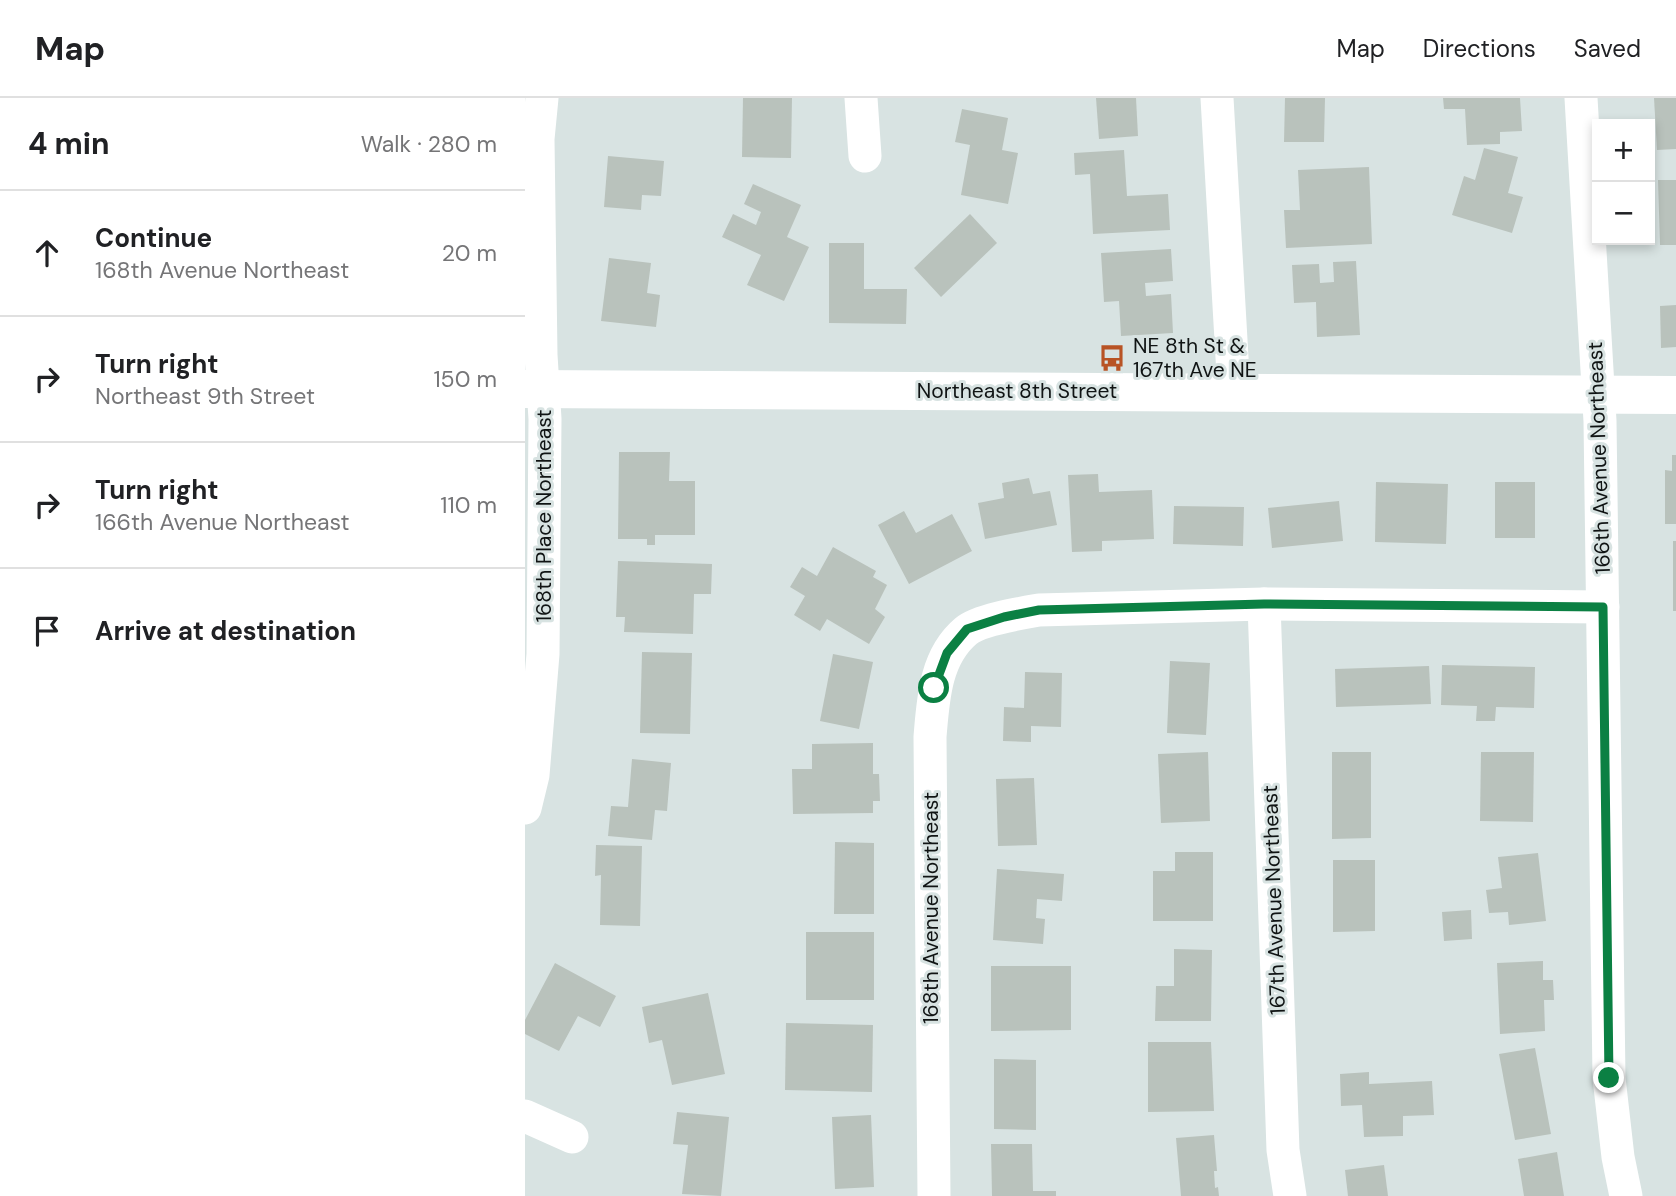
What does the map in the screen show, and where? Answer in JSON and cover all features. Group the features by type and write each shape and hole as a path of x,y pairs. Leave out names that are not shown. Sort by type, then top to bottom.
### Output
{"street":[{"name":"168th Place Northeast","path":"525,808 533,775 543,654 534,389 538,139 542,98"},
{"path":"862,98 865,156"},
{"path":"1217,98 1234,392"},
{"name":"166th Avenue Northeast","path":"1581,98 1598,395 1609,1078 1618,1157 1626,1196"},
{"name":"Northeast 8th Street","path":"534,389 1676,395"},
{"path":"1264,604 1603,607"},
{"name":"168th Avenue Northeast","path":"934,1196 930,737 934,688 947,653 967,629 1004,617 1039,610 1264,604"},
{"name":"167th Avenue Northeast","path":"1264,604 1283,1150 1290,1196"},
{"path":"525,1116 572,1137"}],"building":[{"path":"743,98 792,98 791,158 742,157"},
{"path":"1096,98 1136,98 1138,136 1099,139"},
{"path":"1285,98 1325,98 1324,142 1284,142"},
{"path":"1443,98 1520,98 1522,131 1500,132 1500,144 1467,145 1465,109 1444,109"},
{"path":"1654,98 1676,98 1676,149 1657,150"},
{"path":"962,109 1008,118 1002,150 1018,153 1008,204 961,195 970,145 955,142"},
{"path":"1484,148 1518,157 1508,193 1523,197 1512,233 1452,215 1464,176 1475,180"},
{"path":"1124,150 1127,196 1168,194 1170,230 1093,234 1090,174 1075,175 1074,153"},
{"path":"608,156 664,161 661,196 642,195 641,210 604,207"},
{"path":"1369,167 1372,244 1286,248 1284,210 1300,210 1298,170"},
{"path":"1658,180 1676,180 1676,245 1660,245"},
{"path":"753,184 801,205 787,237 809,247 784,301 747,285 761,255 722,237 733,214 756,225 761,212 744,204"},
{"path":"970,214 997,243 941,297 914,268"},
{"path":"829,243 864,243 864,289 907,289 906,324 829,323"},
{"path":"1171,249 1173,281 1145,283 1146,296 1171,294 1173,333 1121,336 1119,301 1104,302 1101,253"},
{"path":"609,258 651,263 647,293 660,295 656,327 601,321"},
{"path":"1356,261 1360,335 1317,337 1316,302 1294,303 1292,265 1319,264 1320,283 1334,282 1333,262"},
{"path":"1676,305 1676,347 1661,348 1660,306"},
{"path":"619,452 670,452 669,481 695,481 695,535 655,535 655,545 647,545 647,539 618,539"},
{"path":"1672,455 1676,455 1676,524 1665,524 1665,470 1672,471"},
{"path":"1098,474 1099,492 1152,490 1154,539 1102,541 1102,551 1072,552 1068,475"},
{"path":"1029,478 1033,494 1050,491 1057,525 985,539 978,503 1004,498 1002,483"},
{"path":"1376,482 1448,484 1446,544 1375,542"},
{"path":"1495,482 1535,482 1535,538 1495,538"},
{"path":"1339,501 1343,541 1272,548 1268,508"},
{"path":"1174,506 1244,507 1243,546 1173,544"},
{"path":"904,511 916,533 952,514 972,551 909,584 878,525"},
{"path":"1673,541 1676,541 1676,611 1673,611"},
{"path":"833,547 876,571 873,577 887,585 875,609 885,617 869,644 827,619 820,631 794,615 805,596 790,587 802,567 817,576"},
{"path":"618,561 712,564 711,594 694,594 693,634 624,632 625,617 616,617"},
{"path":"642,652 692,653 690,734 640,733"},
{"path":"833,654 873,662 859,729 820,721"},
{"path":"1170,661 1210,663 1206,735 1167,733"},
{"path":"1442,665 1535,667 1534,708 1496,707 1495,721 1476,721 1477,706 1441,705"},
{"path":"1429,666 1431,704 1336,707 1335,669"},
{"path":"1025,672 1062,673 1061,727 1031,726 1031,742 1003,741 1004,707 1024,708"},
{"path":"873,743 873,774 879,774 880,801 873,801 873,813 793,814 792,769 812,769 812,744"},
{"path":"1208,752 1210,821 1161,823 1158,754"},
{"path":"1332,752 1371,752 1371,838 1332,839"},
{"path":"1481,752 1534,752 1533,822 1480,821"},
{"path":"632,759 671,763 667,811 655,810 652,840 608,836 611,806 628,807"},
{"path":"1034,778 1037,845 998,846 996,779"},
{"path":"835,842 874,843 874,914 834,914"},
{"path":"596,845 642,846 640,926 600,925 601,875 595,876"},
{"path":"1175,852 1213,852 1213,921 1153,921 1153,871 1175,871"},
{"path":"1538,853 1546,921 1509,925 1508,912 1489,913 1486,890 1502,888 1498,857"},
{"path":"1333,860 1375,860 1375,931 1333,932"},
{"path":"997,869 1064,874 1062,901 1037,899 1036,918 1045,919 1043,944 993,940"},
{"path":"1471,910 1472,939 1444,941 1442,912"},
{"path":"806,932 874,932 874,1000 806,1000"},
{"path":"1174,949 1212,950 1211,1021 1155,1021 1156,986 1174,986"},
{"path":"1543,961 1543,980 1553,980 1554,1000 1544,1000 1545,1031 1500,1034 1497,963"},
{"path":"555,963 616,996 600,1027 578,1016 559,1051 525,1034 525,1020"},
{"path":"991,966 1071,966 1071,1030 991,1031"},
{"path":"708,993 725,1074 672,1085 662,1040 649,1043 642,1007"},
{"path":"786,1023 873,1025 872,1092 785,1090"},
{"path":"1148,1042 1211,1042 1214,1111 1148,1112"},
{"path":"1535,1048 1551,1134 1515,1140 1499,1054"},
{"path":"994,1059 1036,1060 1036,1130 994,1129"},
{"path":"1369,1072 1369,1084 1432,1081 1434,1115 1403,1116 1403,1136 1364,1137 1362,1105 1341,1106 1340,1074"},
{"path":"677,1112 729,1117 721,1196 682,1194 688,1145 673,1144"},
{"path":"871,1115 874,1187 835,1189 832,1117"},
{"path":"1214,1135 1217,1171 1214,1171 1215,1188 1218,1187 1219,1196 1181,1196 1176,1138"},
{"path":"991,1144 1032,1144 1033,1191 1056,1191 1056,1196 992,1196"},
{"path":"1557,1152 1564,1196 1524,1196 1518,1159"},
{"path":"1384,1165 1388,1196 1348,1196 1345,1170"}],"place":[{"name":"NE 8th St & 167th Ave NE","path":"1112,358"}],"route":[{"path":"934,688 947,653 967,629 1004,617 1039,610 1264,604 1603,607 1609,1078"}]}
